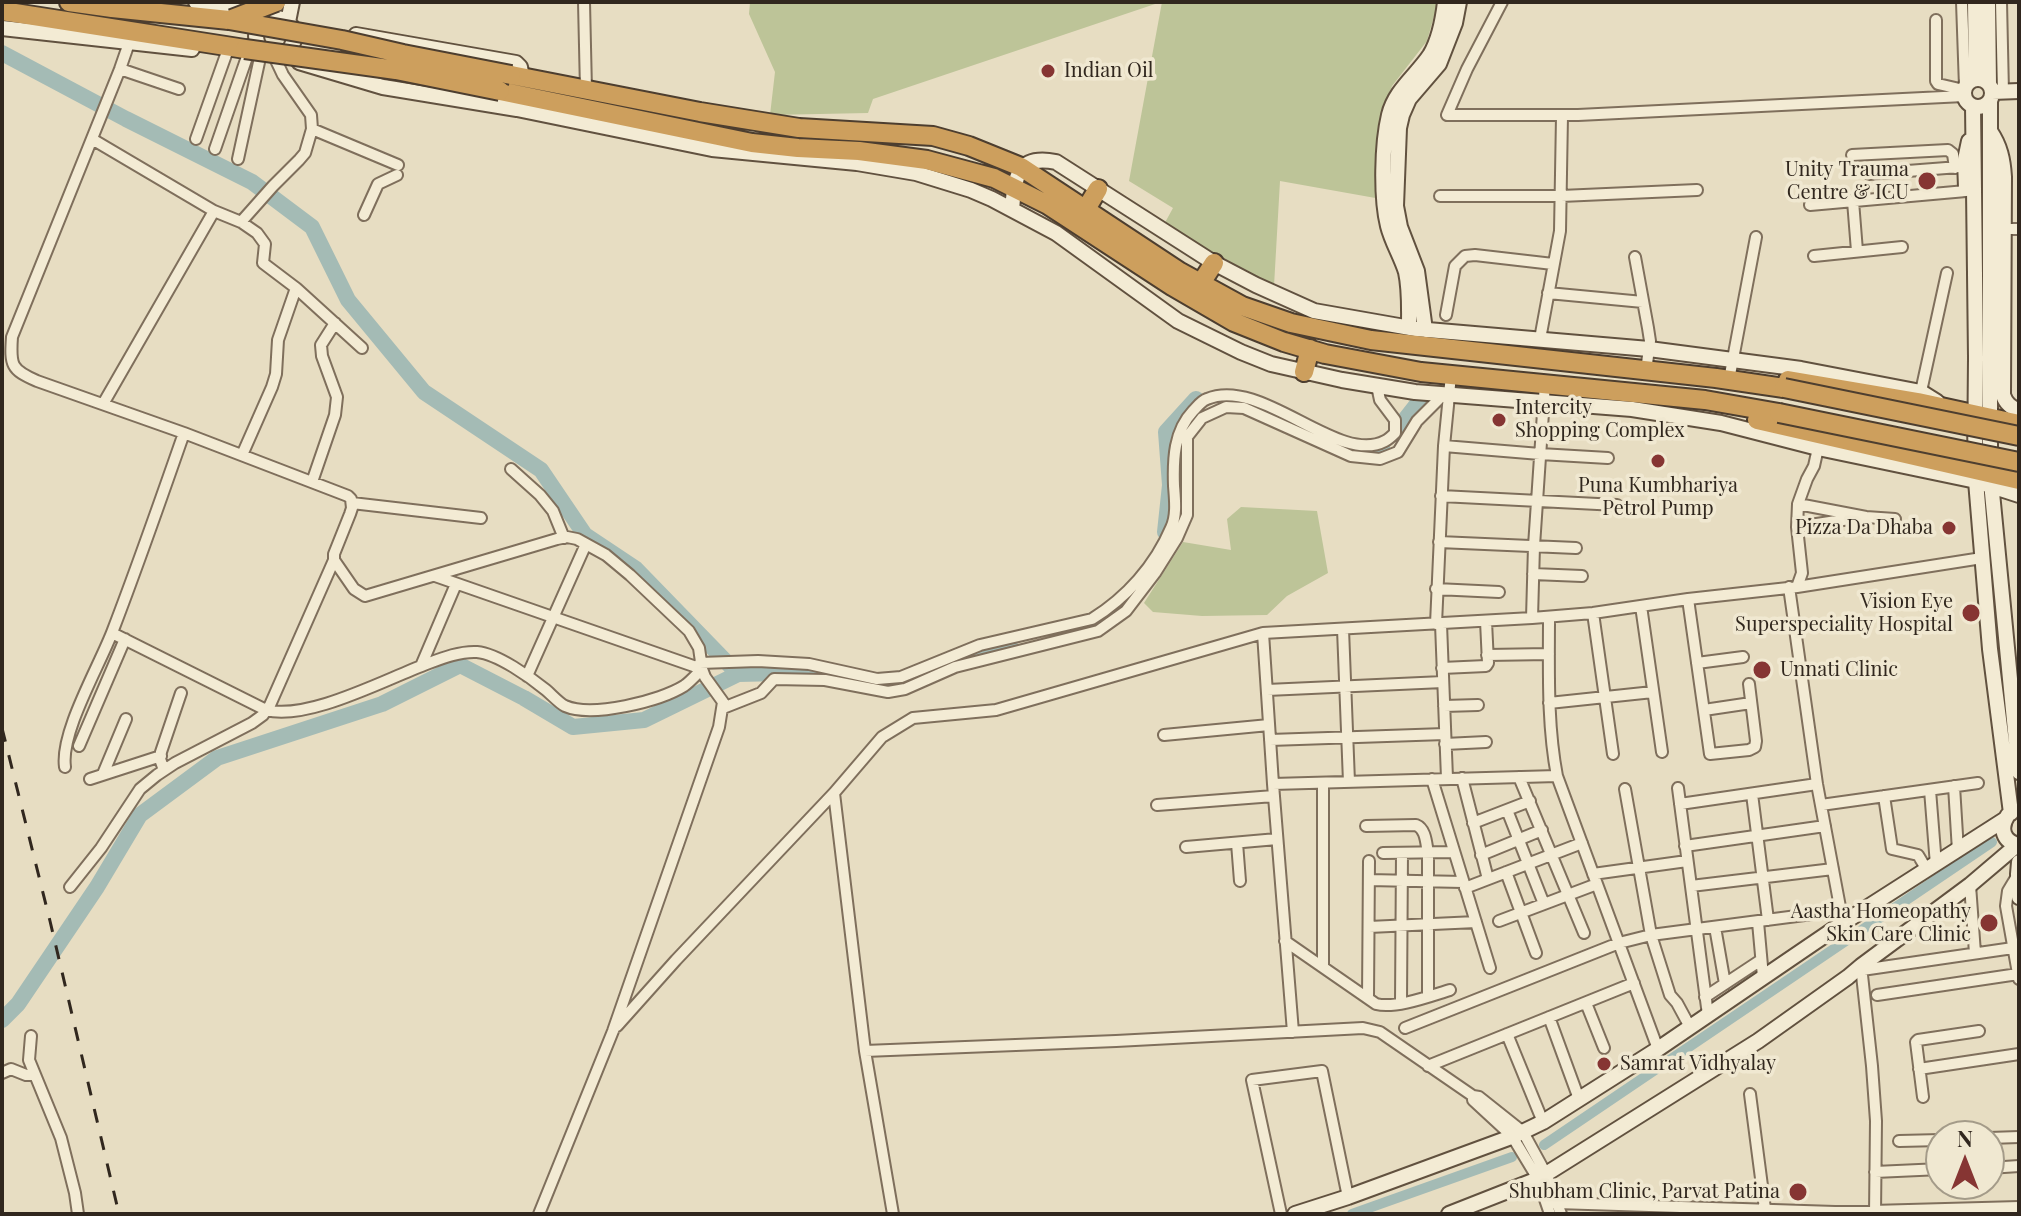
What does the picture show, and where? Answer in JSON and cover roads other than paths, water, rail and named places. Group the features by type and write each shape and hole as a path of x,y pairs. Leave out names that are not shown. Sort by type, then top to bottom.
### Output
{"highway":[{"path":"69,2 229,20 342,40 403,54 514,89 586,90 799,128 933,136 969,146 1021,167 1180,272 1242,306 1291,323 1325,322 1371,340 1428,336 1488,354 1646,371 1730,370 1776,387 2019,436"},
{"path":"2,11 514,89 752,143 927,160 994,178 1014,187 1048,205 1172,286 1234,322 1284,342 1421,372 1545,383 1595,397 1719,409 1983,477 2019,480"},
{"path":"229,20 271,11"},
{"path":"1086,209 1098,189"},
{"path":"1201,283 1214,263"},
{"path":"1488,354 1490,334"},
{"path":"1304,372 1310,349"},
{"path":"1776,387 1771,377 1920,397 1948,408 2019,424"},
{"path":"1706,408 1779,413 2019,462"}],"street":[{"path":"196,2 271,11 290,24 516,63 520,67 514,89"},
{"path":"215,149 266,54 294,44 290,24 292,2"},
{"path":"584,2 586,90"},
{"path":"1409,327 1406,272 1386,215 1386,134 1396,96 1431,54 1445,2"},
{"path":"1415,392 1428,336 1417,271 1400,227 1396,206 1399,128 1409,99 1439,64 1455,23 1459,2"},
{"path":"1502,2 1447,115 1562,116 2019,91"},
{"path":"1962,2 1979,95 1989,131 1982,558 2011,815 2003,831 2006,838 2018,845"},
{"path":"1975,2 1979,95 1976,358 1982,415"},
{"path":"1979,95 1988,2"},
{"path":"1960,167 1966,153 2001,2"},
{"path":"241,222 305,153 312,129 311,115 283,75 259,48 256,35 271,11"},
{"path":"1936,20 1936,81 1979,95"},
{"path":"2,28 129,43 266,54 383,87 514,89 712,149 857,163 916,173 971,190 1012,209 1056,233 1178,321 1271,364 1415,392 1543,403 1595,397"},
{"path":"70,887 101,848 140,789 164,770 252,723 266,710 334,560 352,503 348,496 20,374 13,367 12,337 129,43"},
{"path":"196,139 227,52"},
{"path":"238,159 266,54"},
{"path":"120,69 179,89"},
{"path":"1540,339 1560,231 1562,116"},
{"path":"312,129 380,156 380,164 397,170 378,184 364,215"},
{"path":"1989,131 2002,154 2012,229 2003,395 2010,407 2019,411"},
{"path":"92,139 214,211 241,222 265,244 263,263 296,288 362,348"},
{"path":"1852,155 1948,150 1953,154 1966,191 1966,325 1976,358"},
{"path":"1012,209 1014,187 1021,167 1032,160 1056,162 1214,263 1314,311 1325,322 1409,327 1428,336 1490,334 1649,349 1730,370 1801,369 1920,397 1947,273"},
{"path":"1869,174 1960,167"},
{"path":"1440,196 1561,196 1697,190"},
{"path":"1810,205 1966,191"},
{"path":"1853,201 1857,251"},
{"path":"103,404 214,211"},
{"path":"1730,370 1756,237"},
{"path":"1814,256 1902,247"},
{"path":"1446,315 1455,266 1465,256 1553,264"},
{"path":"1635,257 1648,328 1646,371"},
{"path":"242,455 272,387 278,340 296,288"},
{"path":"1548,293 1643,302"},
{"path":"312,482 335,415 337,397 321,345 335,323"},
{"path":"1447,778 1436,589 1446,395 1451,375"},
{"path":"1532,618 1545,383"},
{"path":"435,576 702,668 758,661 809,664 877,679 901,677 980,645 1092,619 1131,588 1152,562 1173,526 1176,442 1185,420 1204,400 1225,394 1247,397 1340,439 1364,446 1385,442 1395,433 1395,420 1380,400 1377,386"},
{"path":"723,705 761,693 774,679 825,680 897,691 955,667 1098,631 1126,611 1177,538 1187,515 1187,437 1202,418 1226,407 1244,408 1351,456 1380,459 1398,452 1417,421 1446,395"},
{"path":"1706,408 1818,448 1983,477 2019,495"},
{"path":"65,767 63,757 67,738 112,633 184,433"},
{"path":"1444,446 1608,458"},
{"path":"1818,448 1798,504 1802,573 1793,587 1817,784 1843,923"},
{"path":"511,469 553,511 564,538"},
{"path":"1983,477 2019,772"},
{"path":"1441,496 1617,505"},
{"path":"352,503 481,518"},
{"path":"1798,504 1866,517 1895,519"},
{"path":"1797,527 1866,517"},
{"path":"334,560 354,589 365,596 564,538 577,539 606,555 689,631 699,648 702,668 723,705 719,727 613,1031 539,1214"},
{"path":"1439,542 1576,548"},
{"path":"527,676 586,544"},
{"path":"613,1031 882,737 913,718 996,710 1263,633 1593,613 1982,558"},
{"path":"1533,574 1582,576"},
{"path":"421,666 456,584"},
{"path":"1436,589 1499,592"},
{"path":"1688,599 1710,754 1755,747 1749,684"},
{"path":"1641,606 1662,752"},
{"path":"1593,613 1613,754"},
{"path":"1549,617 1549,703 1557,776 1658,1049"},
{"path":"1442,668 1486,666 1486,621"},
{"path":"1343,629 1349,782"},
{"path":"112,633 274,712 298,711 336,700 448,656 478,652 508,663 565,706 596,711 660,697 685,686 702,668"},
{"path":"1263,633 1293,1032"},
{"path":"79,746 125,639"},
{"path":"1487,655 1549,654"},
{"path":"1697,663 1743,657"},
{"path":"1267,690 1443,682"},
{"path":"1549,703 1653,692"},
{"path":"164,770 161,756 181,693"},
{"path":"1704,710 1751,703"},
{"path":"1444,706 1478,705"},
{"path":"103,774 126,719"},
{"path":"1164,735 1269,725"},
{"path":"1270,740 1347,737 1486,742"},
{"path":"90,779 161,756"},
{"path":"1157,805 1323,783 1557,776"},
{"path":"1519,777 1584,933"},
{"path":"1462,778 1488,879"},
{"path":"1432,779 1490,968"},
{"path":"1323,783 1323,967"},
{"path":"1821,805 1978,783"},
{"path":"1680,804 1817,784"},
{"path":"1954,786 1958,851"},
{"path":"1678,788 1708,1015"},
{"path":"1625,789 1651,935 1667,989 1690,1027"},
{"path":"1930,790 1931,868"},
{"path":"834,793 865,1051 893,1214"},
{"path":"1752,794 1762,878 1763,977"},
{"path":"1884,796 1892,849 1918,855 1931,868"},
{"path":"1473,823 1530,801"},
{"path":"1507,810 1544,904"},
{"path":"1295,1214 1518,1134 1543,1122 2011,815"},
{"path":"1366,826 1416,825 1424,831 1428,853 1428,996"},
{"path":"1685,846 1825,826"},
{"path":"1481,855 1542,830"},
{"path":"1186,847 1277,839"},
{"path":"1237,843 1240,881"},
{"path":"1369,880 1464,885 1582,843"},
{"path":"1449,1214 1542,1176 1758,1041 1861,968 2018,845"},
{"path":"1383,853 1454,852"},
{"path":"1401,1002 1402,853"},
{"path":"1368,998 1369,861"},
{"path":"1499,921 1568,895 1595,879 1638,868 1687,861"},
{"path":"2018,868 2019,897"},
{"path":"1877,995 2019,976 2006,898 2018,868"},
{"path":"1691,886 1833,869"},
{"path":"1506,872 1536,953"},
{"path":"1970,885 1975,953"},
{"path":"1405,1028 1619,943 1651,935 1820,913 1840,906"},
{"path":"1369,927 1476,922"},
{"path":"1715,927 1725,984"},
{"path":"1285,941 1381,1005 1450,990"},
{"path":"1861,968 2013,948"},
{"path":"1705,997 1761,960"},
{"path":"1861,968 1876,1121 1875,1213"},
{"path":"1428,1066 1634,983"},
{"path":"1586,1003 1604,1048"},
{"path":"1549,1017 1579,1099"},
{"path":"865,1051 1372,1029 1473,1096 1473,1100 1518,1134 1555,1206"},
{"path":"1923,1097 1916,1042 1979,1031"},
{"path":"1507,1034 1543,1122"},
{"path":"31,1036 29,1060 61,1138 78,1214"},
{"path":"1919,1069 2019,1054"},
{"path":"2,1073 11,1069 34,1075"},
{"path":"1281,1214 1252,1080 1322,1071 1348,1197"},
{"path":"1750,1094 1765,1209"},
{"path":"1899,1141 1925,1140"},
{"path":"1875,1172 1925,1170"},
{"path":"1555,1206 1875,1213 2019,1207"},
{"path":"1550,1214 1555,1206"}],"waterway":[{"path":"2,53 252,182 312,227 348,300 424,392 541,470 585,535 636,569 737,673"},
{"path":"1165,532 1170,485 1166,432 1196,399"},
{"path":"1400,426 1418,403"},
{"path":"1321,436 1358,454 1382,448"},
{"path":"1087,630 1124,607"},
{"path":"968,662 995,651 1012,649"},
{"path":"2,1020 18,1004 97,887 140,815 217,758 382,704 460,665 573,727 644,720 738,674 825,672 884,687"},
{"path":"1544,1145 1992,842"},
{"path":"1352,1214 1512,1157"}],"railway":[{"path":"2,728 119,1214"}],"place":[{"name":"Indian Oil","path":"1048,71"},
{"name":"Unity Trauma Centre & ICU","path":"1927,181"},
{"name":"Intercity Shopping Complex","path":"1499,420"},
{"name":"Puna Kumbhariya Petrol Pump","path":"1658,461"},
{"name":"Pizza Da Dhaba","path":"1949,528"},
{"name":"Vision Eye Superspeciality Hospital","path":"1971,613"},
{"name":"Unnati Clinic","path":"1762,670"},
{"name":"Aastha Homeopathy Skin Care Clinic","path":"1989,923"},
{"name":"Samrat Vidhyalay","path":"1604,1064"},
{"name":"Shubham Clinic, Parvat Patina","path":"1798,1192"}]}
